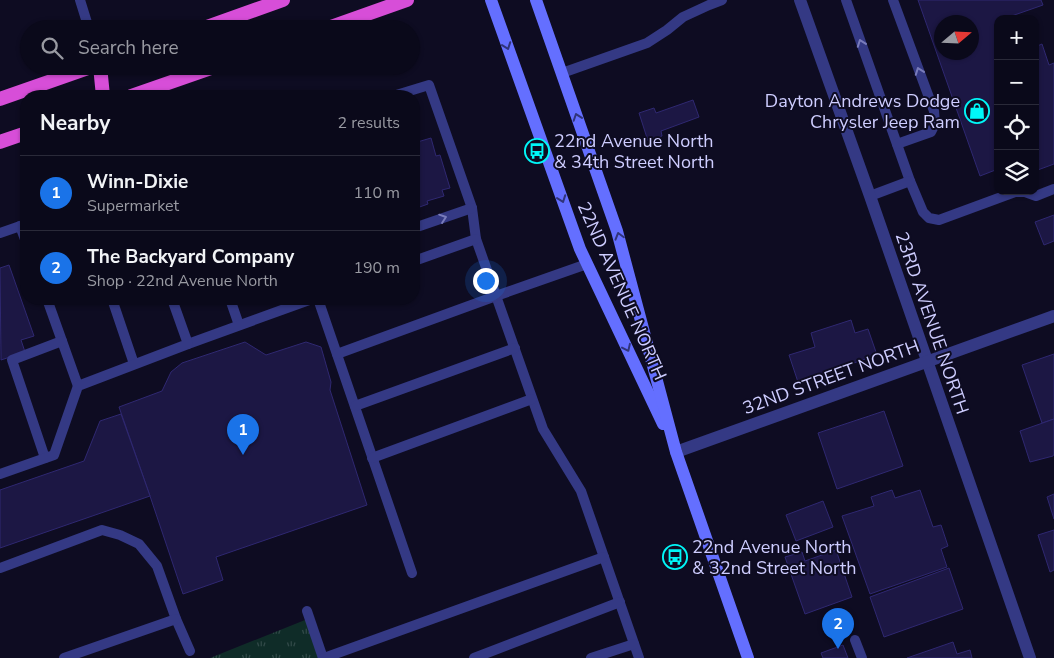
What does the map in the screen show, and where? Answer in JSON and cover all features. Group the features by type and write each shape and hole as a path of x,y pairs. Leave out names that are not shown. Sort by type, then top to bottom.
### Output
{"highway":[{"path":"226,20 283,0"},
{"path":"350,20 407,0"},
{"path":"26,90 68,75"},
{"path":"101,75 102,90"},
{"path":"148,90 191,75"},
{"path":"0,99 20,92"},
{"path":"0,142 20,135"}],"main road":[{"name":"22ND AVENUE NORTH","path":"491,0 577,240 676,452"},
{"name":"22ND AVENUE NORTH","path":"536,0 617,231 676,452 748,658"}],"street":[{"name":"23RD AVENUE NORTH","path":"800,0 1030,658"},
{"name":"32ND STREET NORTH","path":"676,452 1054,316"}],"lane":[{"path":"80,0 86,20"},
{"path":"562,73 647,43 683,17 722,0"},
{"path":"846,0 910,181 923,212 929,218 938,220 1015,192 1025,192 1036,196 1054,189"},
{"path":"893,0 934,111 935,124 931,132 896,141"},
{"path":"411,90 429,84 472,208 476,239 532,399 543,429 581,491 639,658"},
{"path":"870,196 910,181"},
{"path":"420,226 472,208"},
{"path":"0,233 20,226"},
{"path":"420,260 476,239"},
{"path":"337,354 587,264"},
{"path":"0,473 54,455 78,386 49,305"},
{"path":"114,305 134,364"},
{"path":"174,305 188,344"},
{"path":"232,305 239,325"},
{"path":"78,386 239,325 283,305"},
{"path":"320,305 412,573"},
{"path":"45,458 12,360 62,341"},
{"path":"354,406 514,348"},
{"path":"372,458 532,399"},
{"path":"0,568 102,530 120,535 139,544 157,566 190,651"},
{"path":"307,611 324,658 604,557"},
{"path":"474,658 620,602"},
{"path":"64,658 176,618"},
{"path":"855,640 862,658"},
{"path":"591,658 634,644"}],"green space":[{"path":"310,618 322,658 210,658"}],"building":[{"name":"Dayton Andrews Dodge Chrysler Jeep Ram","path":"918,0 1041,0 1043,5 1014,15 994,15 994,171 980,176 939,60 979,60 979,15 934,15 934,45"},
{"path":"1042,44 1049,65 1054,63 1054,164 1039,170 1039,60 1039,45"},
{"path":"693,100 699,117 661,131 662,136 648,141 639,113 654,108 656,113"},
{"path":"431,138 436,156 440,155 450,188 442,190 444,196 427,201 428,204 420,207 420,141"},
{"path":"1054,215 1054,241 1044,245 1035,222"},
{"path":"9,265 20,296 20,305 23,305 34,336 21,340 25,352 1,360 0,268"},
{"path":"851,320 855,333 868,329 877,355 798,382 789,355 815,347 811,333"},
{"path":"245,342 266,355 306,342 321,347 331,382 330,390 367,505 216,557 223,580 183,594 119,407 162,391 171,372 182,363"},
{"path":"1054,354 1054,419 1042,423 1022,365"},
{"path":"884,411 903,466 837,489 818,433"},
{"path":"121,414 150,496 0,548 0,490 84,461 100,421"},
{"path":"1054,419 1053,456 1030,462 1020,431"},
{"path":"892,490 895,498 920,490 933,527 941,525 948,546 941,549 947,567 870,594 842,516 874,506 871,497"},
{"path":"1054,494 1054,519 1047,497"},
{"path":"823,501 833,527 796,541 786,515"},
{"path":"1054,530 1054,570 1050,572 1038,535"},
{"path":"836,550 852,597 805,614 785,557 802,552 805,561"},
{"path":"949,568 963,609 884,637 870,597"},
{"path":"953,642 957,654 970,650 972,658 907,658"},
{"path":"843,645 848,658 823,658 821,653"}],"place":[{"name":"Dayton Andrews Dodge Chrysler Jeep Ram","path":"977,111"},
{"name":"22nd Avenue North & 34th Street North","path":"537,151"},
{"name":"Winn-Dixie","path":"243,455"},
{"name":"22nd Avenue North & 32nd Street North","path":"675,557"},
{"name":"The Backyard Company","path":"838,649"}]}
